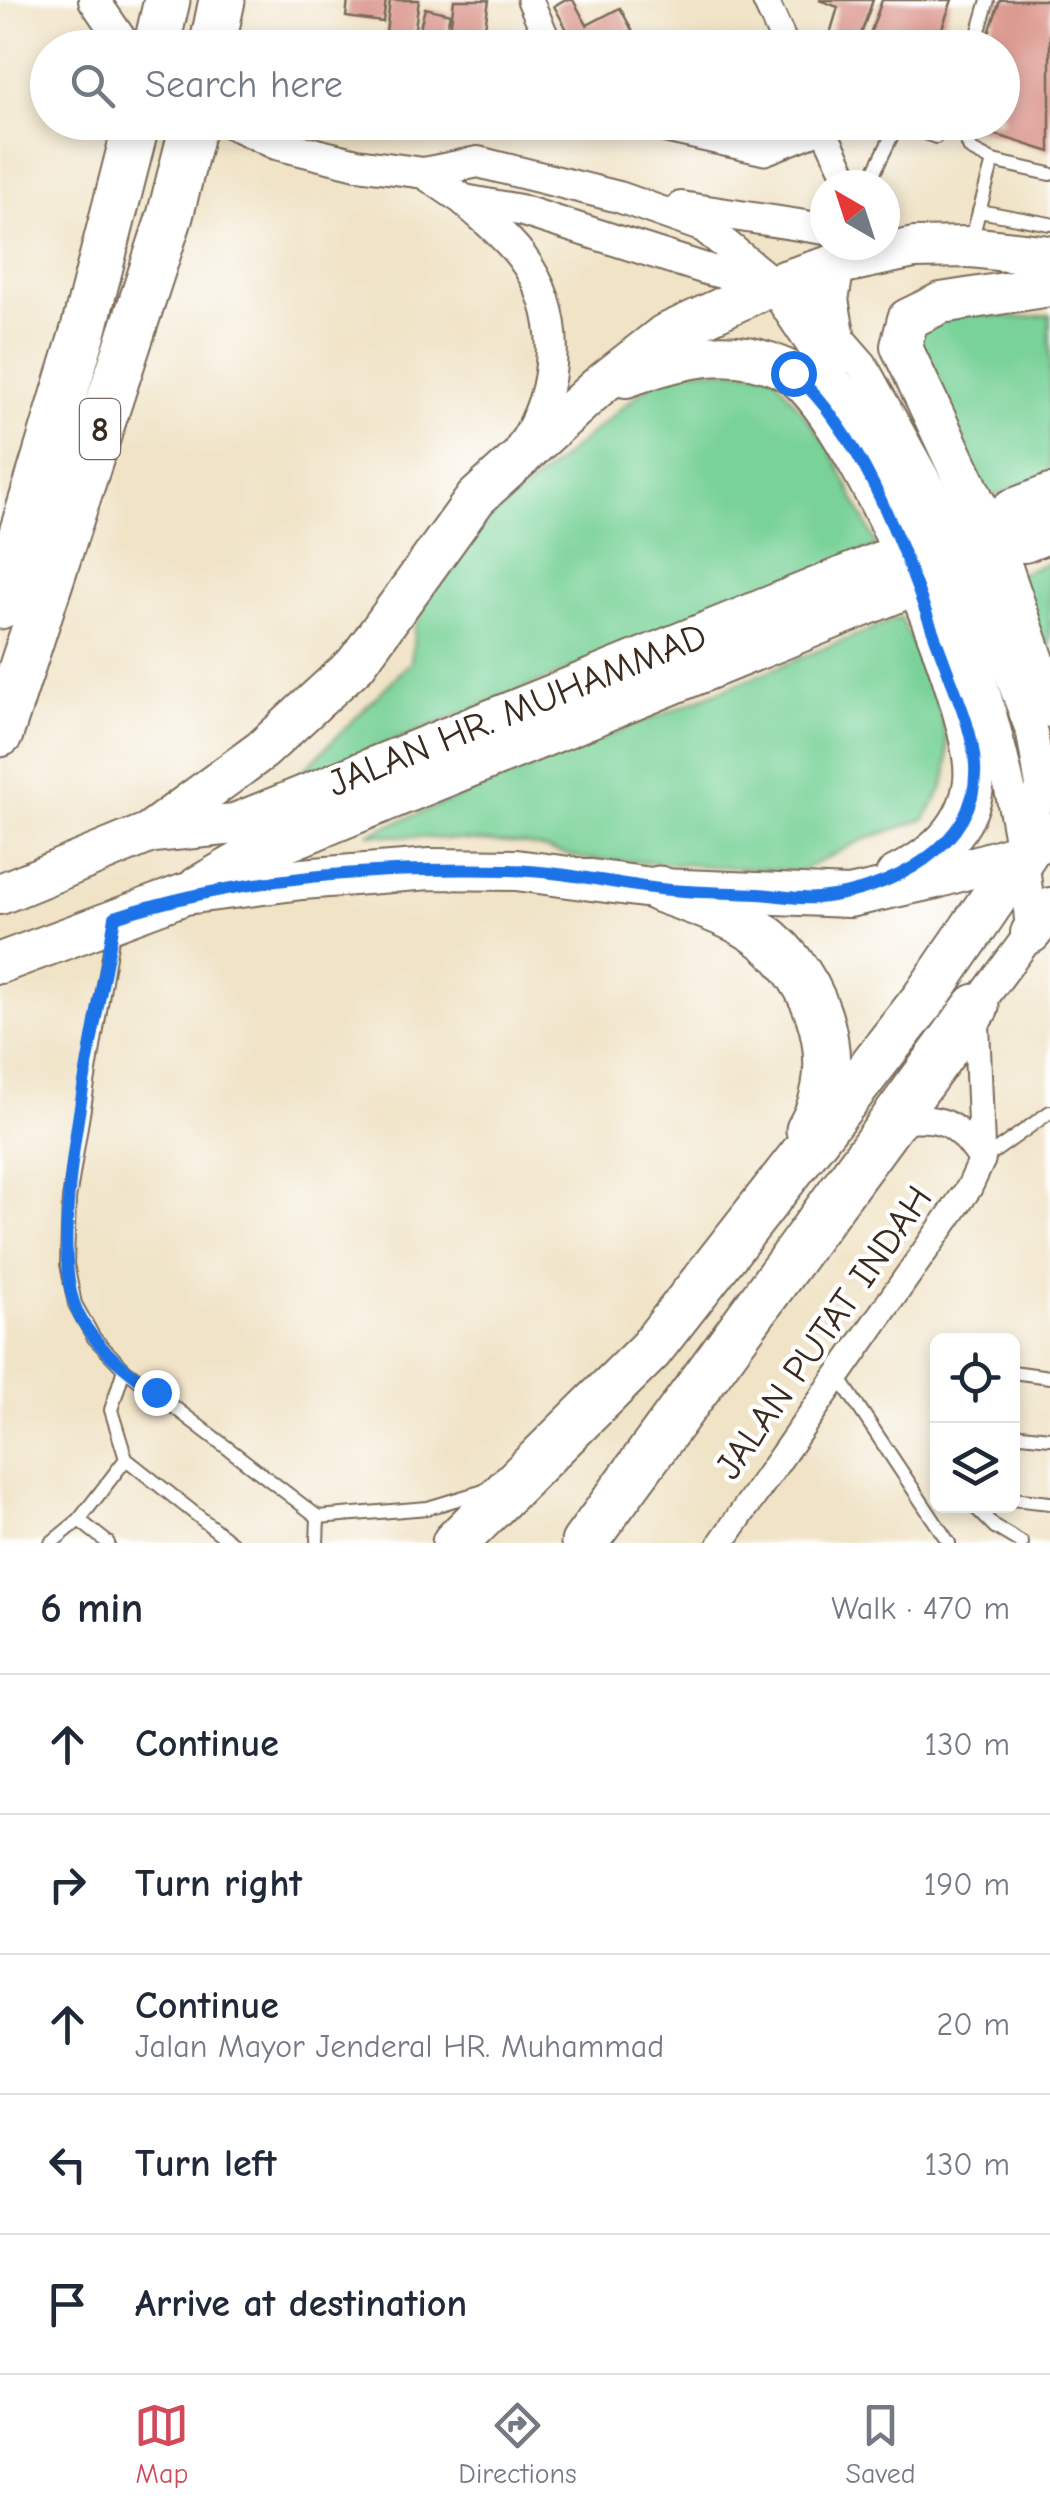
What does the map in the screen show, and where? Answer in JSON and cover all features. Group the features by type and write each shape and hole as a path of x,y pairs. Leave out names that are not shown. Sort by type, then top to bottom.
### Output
{"highway":[{"path":"160,30 166,0"},
{"path":"216,30 222,0"},
{"name":"8","path":"0,606 84,328 132,140"},
{"name":"8","path":"0,734 170,216 189,140"},
{"path":"455,1543 650,1350 925,998 1038,842"},
{"path":"659,889 746,924 784,954 816,1007 827,1042 827,1073 816,1120 773,1192"},
{"path":"584,1543 976,1008"}],"main road":[{"path":"900,245 975,229 1050,256"},
{"path":"0,894 150,833 262,750 356,664 476,498 599,386 664,335 772,285 812,260"},
{"path":"832,260 828,300 834,333"},
{"path":"1044,729 992,539 900,346 908,318 926,306 1050,286"},
{"path":"599,386 689,356 745,356 793,373 825,404 846,434 910,571 962,708 975,763 970,805 952,837 916,867 888,880 819,898"},
{"path":"1028,528 1050,494"},
{"name":"JALAN HR. MUHAMMAD","path":"150,833 234,824 887,577 251,856 185,894"},
{"path":"0,963 185,894 430,870 516,870 659,889 850,897 936,878 1038,842"}],"street":[{"path":"94,0 114,30"},
{"path":"530,0 543,30"},
{"path":"766,0 779,30"},
{"path":"267,140 357,164 424,174 478,162 810,242"},
{"path":"711,140 765,152 791,140"},
{"path":"829,140 843,170"},
{"path":"424,174 464,200 509,242 534,275 550,318 553,339 549,381 536,422 522,445 476,498"},
{"path":"619,197 704,227 834,333 862,365 964,551 1044,729 1038,842 1040,920 976,1008 982,1160"},
{"path":"464,200 520,210 709,270 772,285 875,440 938,561 1038,842"},
{"path":"895,1120 939,1117 964,1134 982,1160"},
{"name":"JALAN PUTAT INDAH","path":"721,1543 970,1188 982,1160"}],"lane":[{"path":"979,30 988,0"},
{"path":"875,170 890,140"},
{"path":"966,140 970,149 992,161 1050,174"},
{"path":"992,161 975,229 1050,224"},
{"path":"115,917 69,1199 67,1264 74,1304 94,1338 124,1369 318,1517 428,1508 518,1481"},
{"path":"982,1160 1050,1112"},
{"path":"124,1369 111,1410 126,1459 232,1543"},
{"path":"1020,1373 1050,1377"},
{"path":"838,1376 950,1543"},
{"path":"1020,1435 1050,1438"},
{"path":"52,1543 79,1520 126,1459"},
{"path":"1020,1499 1050,1502"},
{"path":"981,1513 994,1527 1022,1543"},
{"path":"318,1517 318,1543"},
{"path":"79,1520 108,1543"}],"green space":[{"path":"931,309 1020,318 1050,315 1050,474 982,501 910,318"},
{"path":"668,369 771,371 830,449 877,546 292,782 411,662 415,626 438,579 483,525"},
{"path":"1050,562 1050,689 1014,576"},
{"path":"901,617 942,721 948,764 944,784 925,819 860,841 801,871 585,859 525,844 368,834"}],"building":[{"path":"348,0 386,0 383,22 346,17"},
{"path":"390,0 419,0 415,30 386,30"},
{"path":"454,0 489,0 485,30 450,30"},
{"path":"573,0 587,25 620,8 632,30 567,30 554,6"},
{"path":"819,0 873,0 863,30 831,30 838,7"},
{"path":"882,0 952,0 941,30 871,30"},
{"path":"1000,0 1050,0 1050,152 1012,140 1020,140 1020,30 990,30"},
{"path":"425,8 450,14 446,30 420,30"}],"route":[{"path":"156,1392 124,1369 94,1338 74,1304 67,1264 69,1199 115,917 185,894 302,879 430,870 516,870 659,889 819,898 888,880 916,867 952,837 970,805 974,782 975,763 962,708 910,571 861,462 825,404 793,373"}]}
